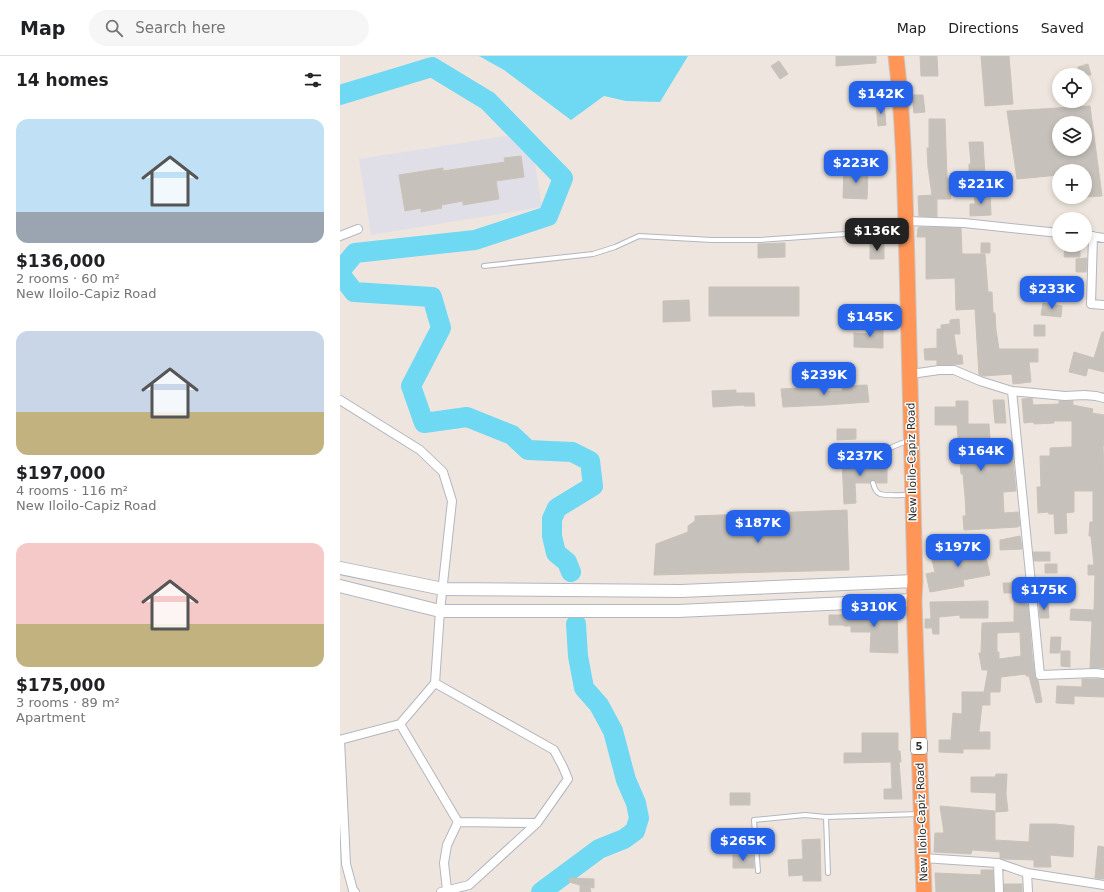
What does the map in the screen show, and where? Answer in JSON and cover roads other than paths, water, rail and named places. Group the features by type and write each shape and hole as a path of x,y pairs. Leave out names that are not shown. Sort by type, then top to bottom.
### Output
{"highway":[{"name":"New Iloilo-Capiz Road","path":"896,56 900,97 906,226 912,440 915,581 914,600 924,892"}],"street":[{"path":"906,226 964,223 1052,232"},
{"path":"340,236 358,229"},
{"path":"1092,236 1104,238"},
{"path":"1089,252 1091,304 1104,305"},
{"path":"910,374 939,370 954,370 980,381 1012,391 1065,396 1084,395 1104,398"},
{"path":"1012,391 1040,675 1104,674"},
{"path":"340,400 420,450 444,472 452,501 440,611 435,683 400,724 340,740 346,864 353,890 355,892"},
{"path":"340,568 443,589 681,591 915,581"},
{"path":"340,586 440,611 678,611 914,600"},
{"path":"435,683 554,750 564,767 568,779 537,823 469,885 444,891 444,863 447,845 458,822"},
{"path":"400,724 458,822"},
{"path":"458,822 537,823"},
{"path":"923,858 998,863 1027,872 1104,885"},
{"path":"998,863 999,892"},
{"path":"1027,872 1028,892"}],"lane":[{"path":"484,266 593,254 615,247 639,236 712,240 760,240 906,226"},
{"path":"873,464 878,457 896,445 912,440"},
{"path":"873,483 874,489 879,494 913,494"},
{"path":"758,870 754,820 805,815 826,817 922,814"},
{"path":"826,817 828,874"}],"water":[{"path":"479,56 688,56 660,102 626,101 604,96 571,120 504,70"}],"waterway":[{"path":"340,95 432,67 488,101 563,178 548,216 475,240 355,253 340,271"},
{"path":"340,274 354,292 432,297 441,328 411,386 424,423 467,417 512,435 528,450 572,452 590,461 593,486 557,508 552,519 552,536 556,553 567,562 571,572"},
{"path":"541,892 599,849 624,839 635,831 639,818 636,803 626,780 613,731 599,705 584,688 578,656 576,624"}]}
